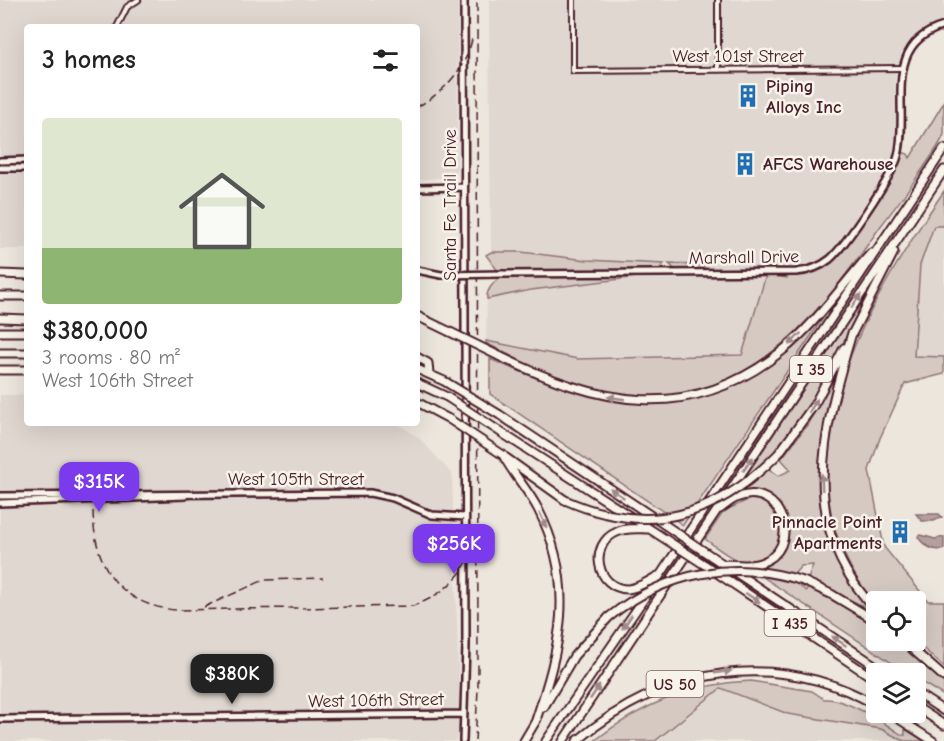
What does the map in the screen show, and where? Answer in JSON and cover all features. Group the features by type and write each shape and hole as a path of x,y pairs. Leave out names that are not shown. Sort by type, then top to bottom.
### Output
{"highway":[{"name":"I 35","path":"546,741 661,574 944,149"},
{"name":"I 35","path":"563,741 944,170"},
{"path":"420,404 449,418 565,500 591,511 625,518 672,517 711,505 732,494 752,479 778,453 814,405 907,226"},
{"path":"420,318 562,384 614,398 664,399 710,390 753,370 782,351 801,333 888,233"},
{"path":"3,274 24,275"},
{"path":"0,296 24,296"},
{"path":"0,318 24,319"},
{"path":"0,332 24,332"},
{"path":"852,333 827,425 822,468 823,496 829,531 841,561 855,586 866,599"},
{"path":"0,352 24,353"},
{"path":"420,359 428,363 429,374"},
{"path":"3,370 24,370"},
{"name":"I 435","path":"420,370 444,381 500,415 872,663"},
{"name":"I 435","path":"420,384 447,397 866,673"},
{"path":"503,455 529,494 547,529 561,582 562,618 558,646 535,723"},
{"path":"715,512 736,498 758,496 776,505 785,524 783,543 768,560 751,565 723,564"},
{"path":"650,529 623,530 611,534 599,551 600,568 608,581 624,588 637,587 661,574"},
{"path":"524,741 574,656 609,617 644,593 697,574 749,570 803,581 831,594 866,615"},
{"path":"915,651 944,676"},
{"name":"US 50","path":"577,741 612,714 647,695 682,681 724,672 758,670 802,678 839,688 866,700"},
{"path":"926,699 944,711"},
{"path":"926,713 944,725"},
{"path":"905,723 933,741"}],"main road":[{"name":"Santa Fe Trail Drive","path":"462,741 465,517 464,0"},
{"name":"Marshall Drive","path":"420,271 441,275 796,272 823,264 841,247 896,161 900,142 903,68 907,54 917,41 944,26"},
{"path":"0,160 24,160"},
{"path":"0,168 24,168"},
{"path":"420,188 464,187"},
{"name":"West 105th Street","path":"0,496 370,493 393,498 432,515 465,517"},
{"name":"West 105th Street","path":"0,503 91,502 196,494"},
{"name":"West 106th Street","path":"0,719 464,714"}],"street":[{"path":"118,24 127,7 138,0"},
{"name":"West 101st Street","path":"573,0 573,71 903,68"},
{"path":"718,0 718,70"}],"shaded area":[{"path":"0,0 458,0 457,176 420,180 420,24 24,24 24,249 0,249"},
{"path":"489,0 944,0 944,20 921,30 901,54 895,79 897,142 894,161 832,254 816,265 796,269 706,269 701,265 587,260 521,252 491,252"},
{"path":"944,102 944,134 941,141 853,265 795,332 762,359 727,380 687,393 643,397 594,391 552,376 486,343 486,341 578,359 742,355 766,275 787,278 789,275 817,270 832,261 894,173 902,152 908,154 910,158"},
{"path":"944,191 944,226 934,226 920,265 914,356 944,357 944,374 905,384 880,438 869,470 884,547 920,591 867,591 844,554 829,501 828,447 838,393 857,339 883,287"},
{"path":"934,226 944,226 944,357 914,356 920,265"},
{"path":"491,252 521,252 587,260 664,264 658,270 498,271 486,255"},
{"path":"669,264 701,265 706,269 676,270"},
{"path":"766,275 742,355 578,359 486,341 487,299 531,290 652,276"},
{"path":"646,276 531,290 487,299 491,287 500,278"},
{"path":"836,299 683,525 490,394 490,359 561,387 596,396 631,402 666,403 702,397 736,384 771,363 797,340"},
{"path":"861,302 864,303 811,403 764,465 778,476 791,470 781,459 807,425 833,381 835,382 822,444 820,473 822,502 827,530 837,557 851,584 866,604 866,608 808,579 813,565 801,566 795,573 794,582 806,591 808,588 866,620 866,646 763,577 759,567 774,558 784,546 787,533 786,520 779,508 769,499 754,494 736,494 739,486"},
{"path":"0,395 24,395 24,426 401,426 419,438 452,474 460,724 456,741 0,741"},
{"path":"750,499 767,504 777,513 781,525 781,538 775,549 766,558 753,562 737,560 705,539 724,511"},
{"path":"916,514 939,514 942,517 934,521 922,521"},
{"path":"921,535 935,539 944,537 944,549 937,550 926,546 918,537"},
{"path":"926,599 928,601 944,601 944,667 926,651"},
{"path":"874,651 908,651 922,663 892,663"},
{"path":"926,667 944,683 944,696 926,685"},
{"path":"751,681 812,691 824,699 842,702 866,713 866,723 883,723 902,735 905,735 905,729 924,741 904,741 881,729 788,714 721,688 655,741 594,741 630,717 668,698 708,686"},
{"path":"720,688 788,714 881,729 904,741 655,741"}],"railway":[{"path":"475,741 478,690 477,0"},
{"path":"420,105 436,95 452,79 465,60 472,39"},
{"path":"93,511 98,549 114,579 125,591 139,600 156,607 176,610 413,606 434,596 452,582 465,565 474,543"},
{"path":"204,607 264,580 323,578"}],"place":[{"name":"Piping Alloys Inc","path":"748,96"},
{"name":"AFCS Warehouse","path":"745,164"},
{"name":"Pinnacle Point Apartments","path":"900,532"}]}
